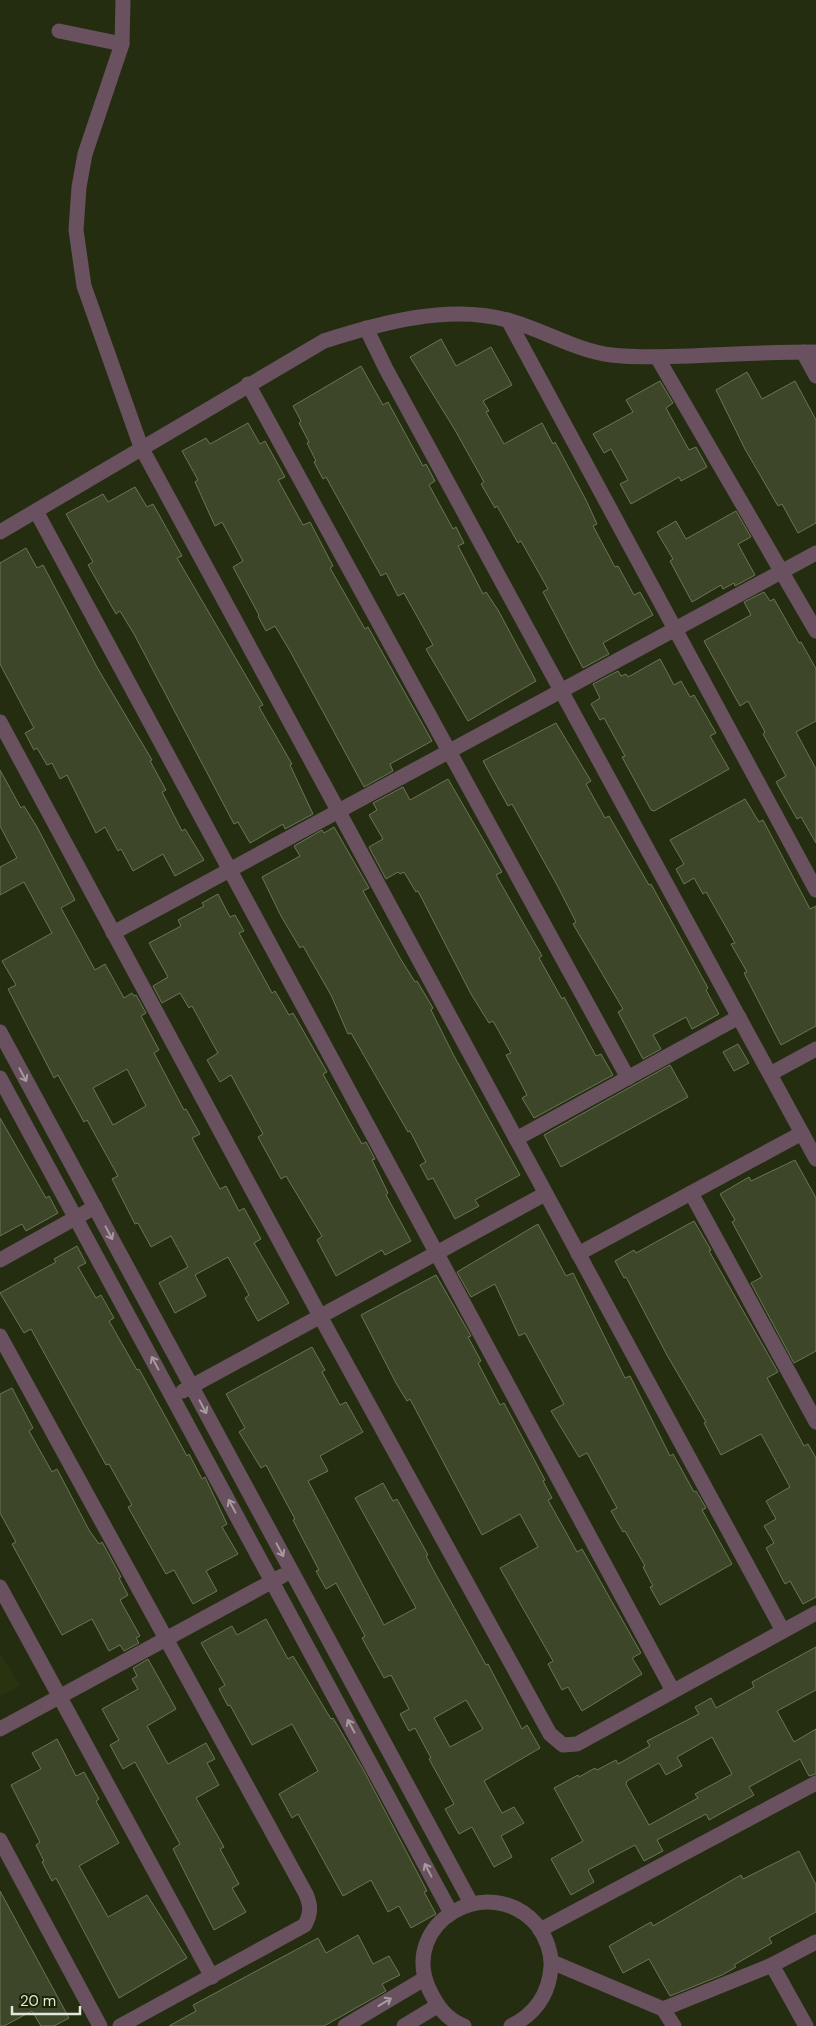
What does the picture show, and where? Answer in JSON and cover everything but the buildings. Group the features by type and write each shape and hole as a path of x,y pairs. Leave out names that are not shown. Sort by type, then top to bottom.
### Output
{"street":[{"path":"123,0 122,44 85,154 79,187 76,230 84,286 142,447 783,1631"},
{"path":"59,31 122,44"},
{"path":"0,532 248,384 324,341 366,328 451,314 491,316 508,320 581,348 611,355 657,357 809,352 816,376"},
{"path":"508,320 816,890"},
{"path":"366,328 816,1159"},
{"path":"657,357 783,571 816,631"},
{"path":"248,384 628,1078"},
{"path":"36,511 438,1252 673,1691"},
{"path":"114,933 816,554"},
{"path":"0,722 320,1316 550,1734 563,1745 577,1744 816,1613"},
{"path":"516,1140 739,1017"},
{"path":"0,1032 471,1903"},
{"path":"770,1074 816,1048"},
{"path":"0,1078 451,1913"},
{"path":"578,1254 802,1133"},
{"path":"691,1193 816,1422"},
{"path":"173,1396 545,1194"},
{"path":"0,1260 95,1207"},
{"path":"0,1336 311,1906 310,1916 305,1925 120,2026"},
{"path":"0,1729 292,1571"},
{"path":"0,1587 212,1977"},
{"path":"540,1930 816,1783"},
{"path":"0,1840 100,2026"},
{"path":"464,2026 448,2017 437,2006 424,1978 423,1960 428,1942 437,1926 451,1913 471,1903 484,1901 510,1906 522,1912 540,1930 548,1945 552,1962 550,1979 545,1995 536,2009 520,2024"},
{"path":"663,2009 772,1965 816,1942"},
{"path":"552,1962 663,2009 674,2026"},
{"path":"772,1965 806,2026"},
{"path":"345,2026 424,1978"},
{"path":"404,2026 437,2006"}],"shaded area":[{"path":"0,1653 20,1685 0,1697"}]}
